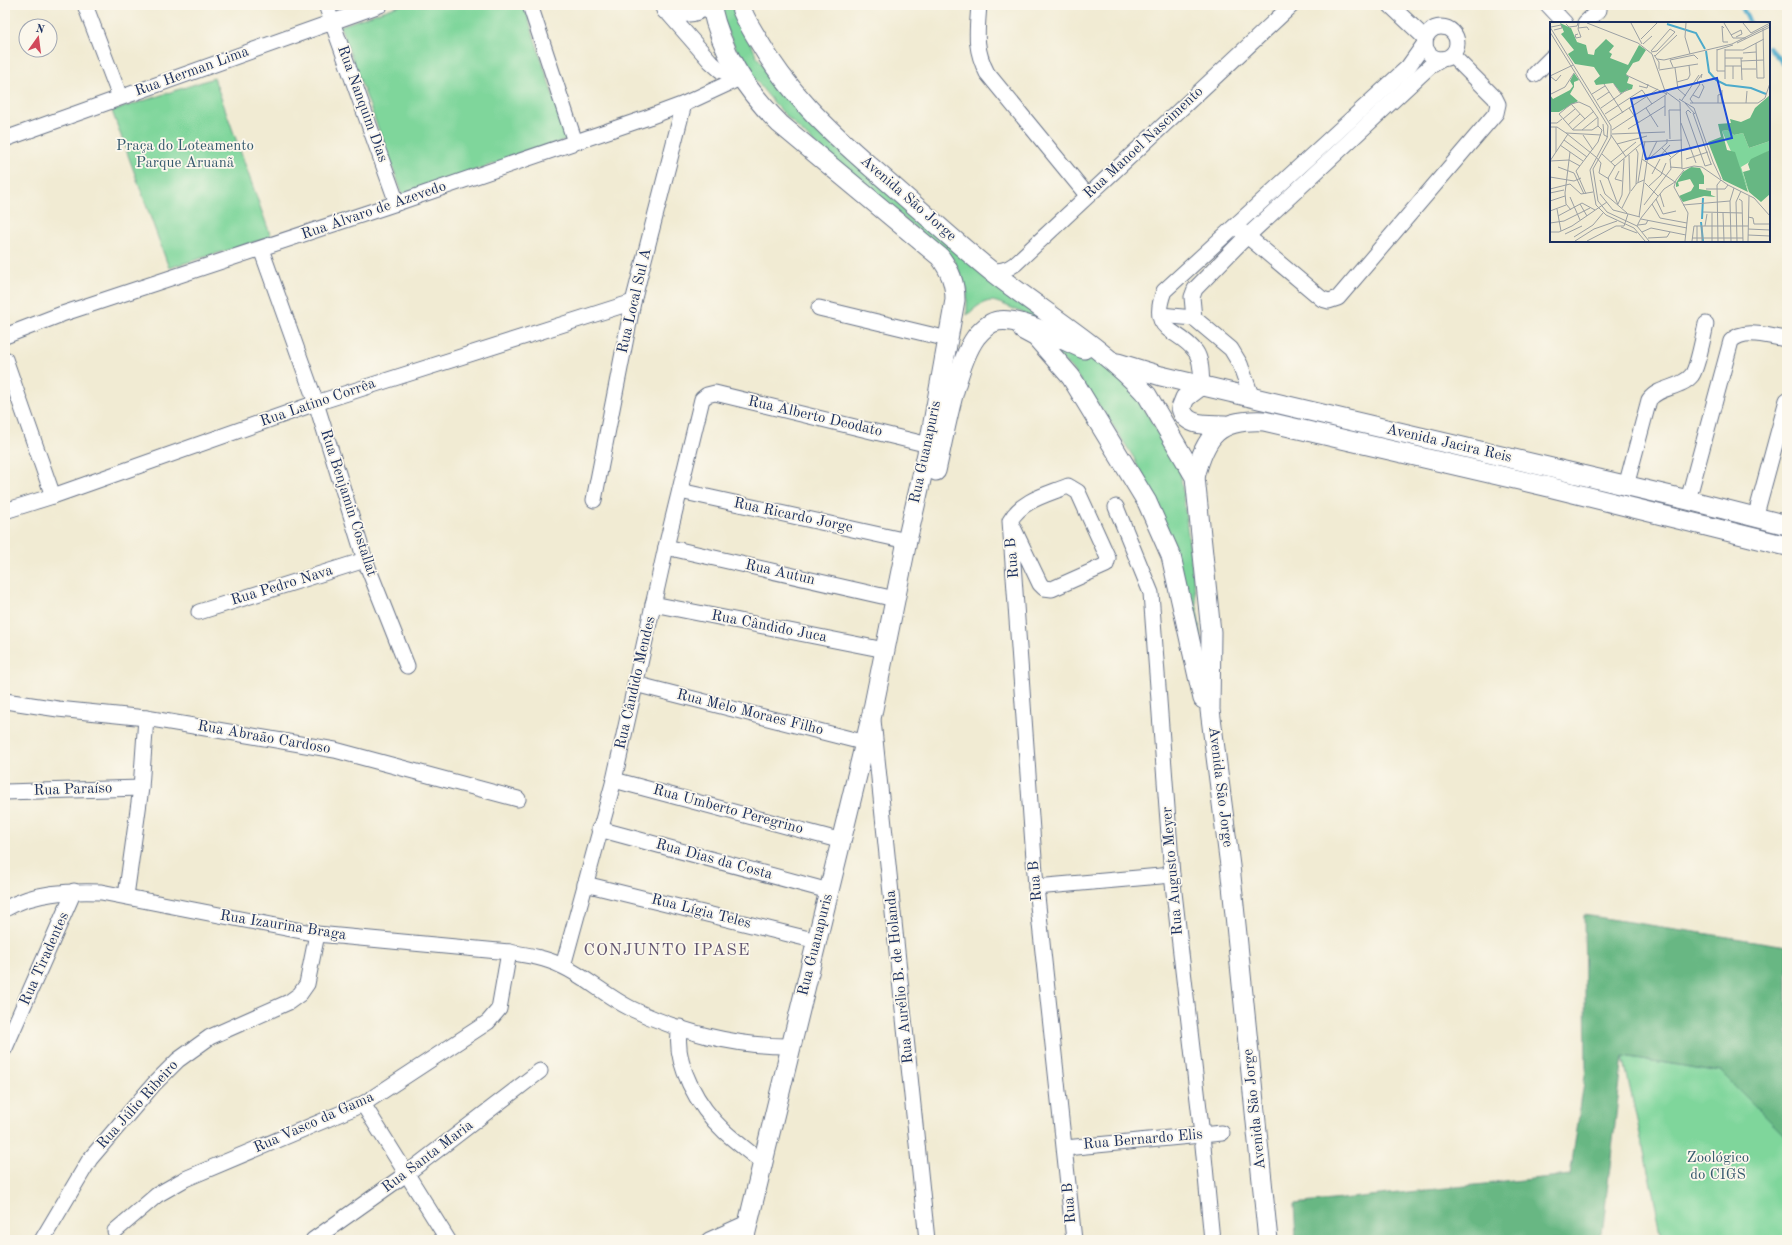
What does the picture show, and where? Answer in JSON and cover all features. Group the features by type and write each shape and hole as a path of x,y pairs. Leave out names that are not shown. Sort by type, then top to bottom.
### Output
{"main road":[{"path":"664,8 690,12 700,10 706,5"},
{"name":"Avenida São Jorge","path":"711,5 722,40 740,78 758,102 780,124 940,257"},
{"name":"Avenida São Jorge","path":"740,5 743,15 768,58 799,99 836,137 990,271 1111,361 1147,395 1195,478 1211,632 1210,710 1230,866 1268,1240"},
{"name":"Rua Guanapuris","path":"747,1231 866,743 907,541 929,445 955,300 955,285 949,269 940,257"},
{"name":"Rua Guanapuris","path":"885,650 904,600 958,381 968,353 976,337 987,326 998,321 1010,322"},
{"path":"1010,322 1036,338 1070,377 1146,502 1171,556 1215,753"},
{"name":"Avenida São Jorge","path":"1010,322 1030,326 1111,361"},
{"name":"Avenida Jacira Reis","path":"1111,361 1161,376 1688,500 1787,525"},
{"name":"Avenida Jacira Reis","path":"1202,385 1185,398 1181,408 1188,421 1225,425 1247,420 1264,420 1284,424 1549,486 1787,546"},
{"path":"1195,478 1205,446 1225,425"}],"street":[{"path":"84,5 120,97"},
{"name":"Rua Nanquim Dias","path":"326,5 397,203"},
{"name":"Rua Herman Lima","path":"5,139 380,5"},
{"path":"530,5 575,142"},
{"path":"978,5 976,39 980,59 987,73 1087,195"},
{"name":"Rua Manoel Nascimento","path":"990,271 1008,269 1292,5"},
{"path":"1235,225 1322,299 1330,301 1338,298 1496,113 1498,104 1495,98 1447,57 1432,57 1428,53 1425,40 1390,5"},
{"path":"1548,5 1564,22"},
{"path":"1586,22 1599,10 1599,5"},
{"path":"664,8 711,62 720,70 740,78"},
{"path":"1194,318 1192,297 1195,289 1248,236 1429,67 1455,51 1457,40 1456,35 1448,28 1437,27 1428,33 1408,67 1164,291 1160,300 1161,322 1166,328 1189,344 1196,353 1201,365 1202,385"},
{"path":"1535,74 1550,59"},
{"name":"Rua Álvaro de Azevedo","path":"5,336 62,314 261,249 684,104 740,78"},
{"name":"Rua Local Sul A","path":"594,500 633,302 684,104"},
{"name":"Rua Benjamin Costallat","path":"261,249 316,403 365,560 407,666"},
{"name":"Rua Latino Corrêa","path":"5,511 53,496 316,403 633,302"},
{"path":"819,308 948,339"},
{"path":"1160,314 1194,318 1231,349 1240,364 1252,398"},
{"path":"1626,486 1649,400 1653,394 1686,381 1693,375 1706,324"},
{"path":"1688,500 1731,341 1737,336 1745,334 1787,339"},
{"path":"5,359 53,496"},
{"name":"Rua Alberto Deodato","path":"702,399 707,395 715,393 929,445"},
{"name":"Rua Cândido Mendes","path":"563,966 599,829 614,780 666,547 702,399"},
{"path":"1755,518 1787,400"},
{"name":"Rua B","path":"1010,521 1040,584 1044,588 1052,589 1106,565 1108,558 1078,492 1068,486 1023,505 1010,521 1036,887 1074,1240"},
{"name":"Rua Ricardo Jorge","path":"680,491 907,541"},
{"name":"Rua Augusto Meyer","path":"1116,506 1151,593 1172,874 1202,1135 1212,1240"},
{"name":"Rua Autun","path":"666,547 895,599"},
{"name":"Rua Pedro Nava","path":"199,612 365,560"},
{"name":"Rua Cândido Juca","path":"653,604 885,650"},
{"name":"Rua Melo Moraes Filho","path":"635,684 866,743"},
{"name":"Rua Abraão Cardoso","path":"5,701 58,709 146,718 336,750 518,798"},
{"name":"Rua Aurélio B. de Holanda","path":"872,714 927,1240"},
{"path":"126,896 141,788 146,718"},
{"name":"Rua Umberto Peregrino","path":"614,780 842,841"},
{"name":"Rua Paraíso","path":"5,792 141,788"},
{"name":"Rua Dias da Costa","path":"599,829 829,891"},
{"path":"1036,887 1172,874"},
{"name":"Rua Lígia Teles","path":"585,884 817,941"},
{"name":"Rua Izaurina Braga","path":"5,909 41,895 74,891 101,892 317,934 510,952 539,957 563,966 630,1008 680,1027 746,1044 792,1046"},
{"name":"Rua Tiradentes","path":"5,1048 74,891"},
{"name":"Rua Júlio Ribeiro","path":"42,1240 90,1159 154,1084 178,1060 210,1037 289,1002 300,994 307,984 317,934"},
{"name":"Rua Vasco da Gama","path":"115,1231 157,1195 185,1179 363,1104 494,1016 499,1009 510,952"},
{"path":"680,1027 677,1039 678,1050 692,1091 724,1131 763,1163"},
{"name":"Rua Santa Maria","path":"313,1240 406,1174 540,1071"},
{"path":"363,1104 448,1240"},
{"name":"Rua Bernardo Elis","path":"1065,1148 1222,1133"},
{"path":"709,1240 747,1231"}],"green space":[{"path":"401,5 524,5 567,139 403,195 340,26"},
{"path":"718,5 734,5 757,57 813,128 907,207 1063,333 997,302 991,301 981,304 967,315 967,289 954,260 815,144 774,103 741,58 728,32"},
{"name":"Praça do Loteamento Parque Aruanã","path":"214,78 271,237 169,268 112,111"},
{"path":"1037,334 1100,363 1122,381 1139,400 1180,469 1203,657 1154,503 1134,458 1106,415 1071,368"},
{"path":"1584,915 1787,946 1787,1138 1721,1072 1623,1056 1602,1234 1595,1240 1296,1240 1294,1204 1570,1175 1586,1069"},
{"name":"Zoológico do CIGS","path":"1623,1056 1721,1072 1787,1138 1787,1240 1663,1240"}],"waterway":[{"path":"1741,5 1750,22"},
{"path":"1770,48 1787,68"}],"district":[{"name":"CONJUNTO IPASE","path":"667,950"}]}
